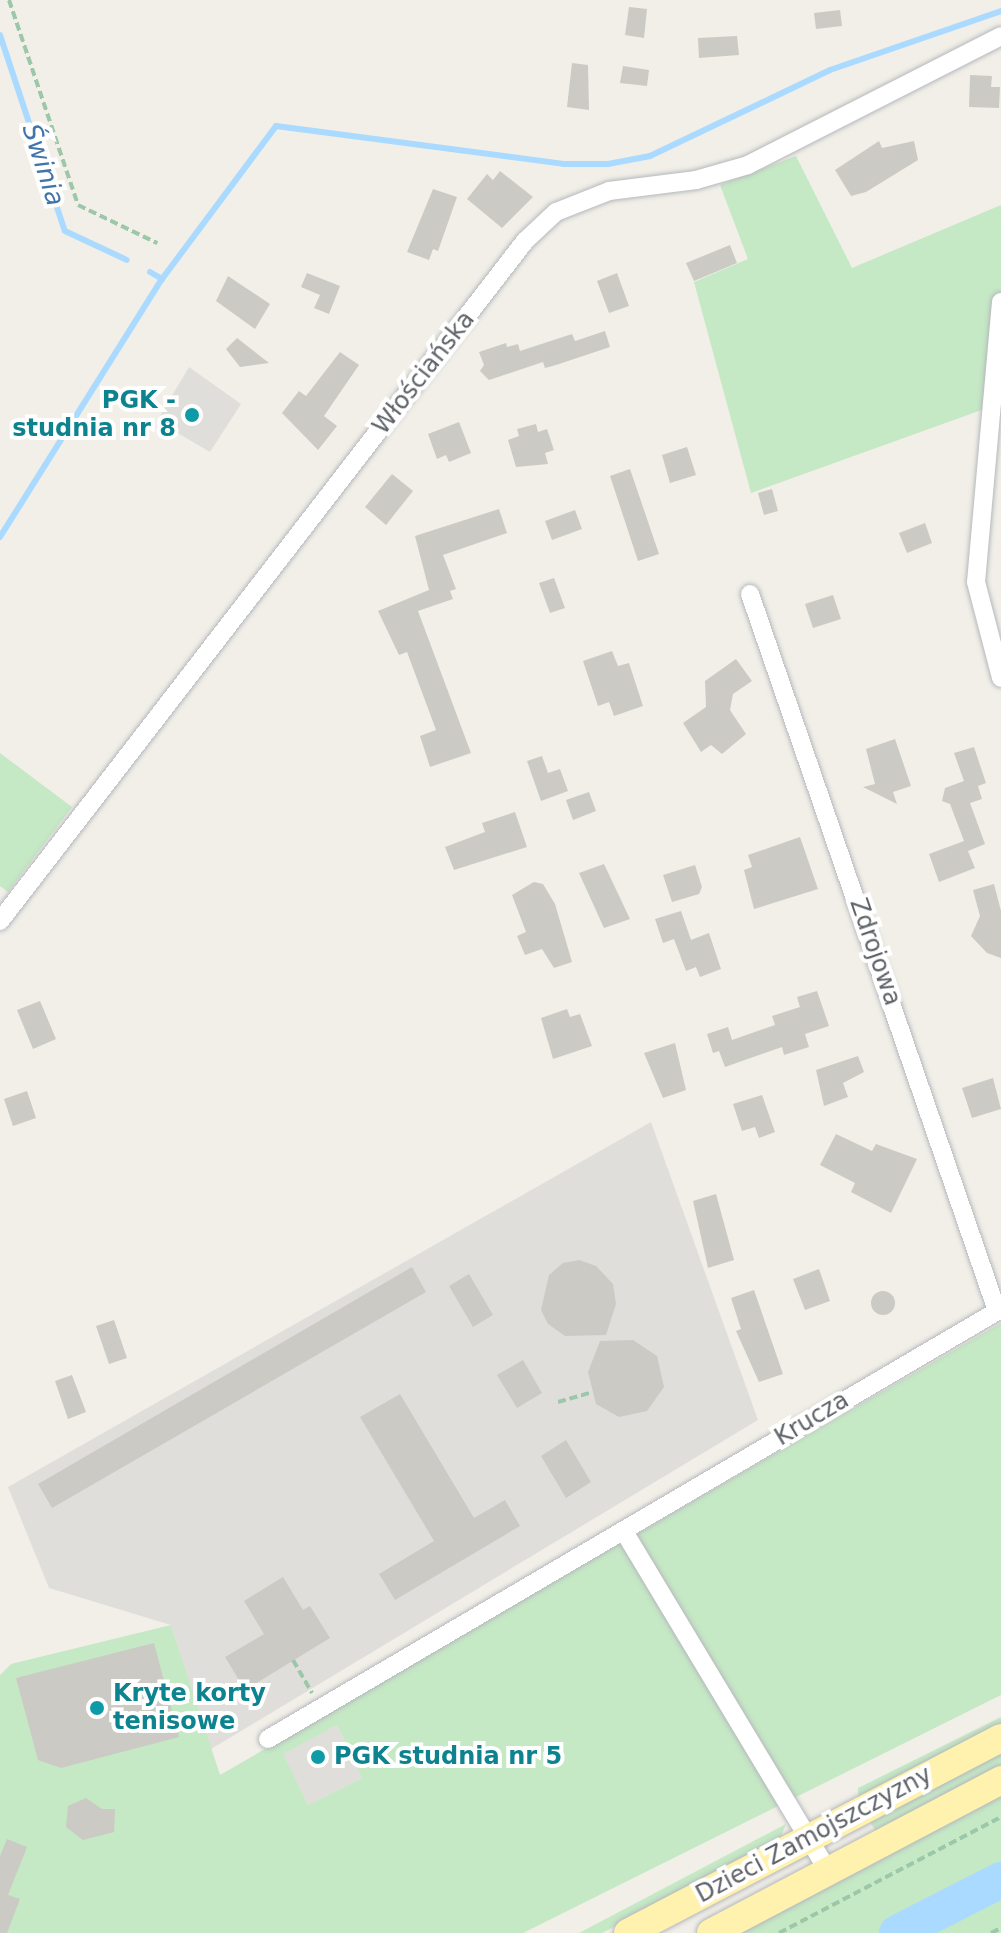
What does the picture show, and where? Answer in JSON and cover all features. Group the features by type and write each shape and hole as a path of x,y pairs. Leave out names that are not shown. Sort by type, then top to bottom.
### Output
{"main road":[{"name":"Dzieci Zamojszczyzny","path":"628,1933 1001,1738"},
{"name":"Dzieci Zamojszczyzny","path":"711,1933 1001,1780"}],"street":[{"name":"Włościańska","path":"0,921 525,241 556,212 609,191 696,180 748,165 1001,36"},
{"path":"1001,302 976,582 1001,678"},
{"name":"Zdrojowa","path":"750,594 999,1310"},
{"name":"Krucza","path":"268,1739 625,1533 999,1310"},
{"path":"625,1533 810,1836 828,1871"}],"path":[{"path":"9,0 78,205 157,243"},
{"path":"558,1402 590,1393"},
{"path":"293,1660 321,1709"},
{"path":"779,1933 1001,1817"},
{"path":"991,1933 1001,1928"}],"shaded area":[{"path":"189,367 241,404 210,452 157,421"},
{"path":"651,1122 758,1420 211,1749 171,1625 49,1588 8,1487"},
{"path":"337,1725 362,1778 308,1805 282,1754"}],"green space":[{"path":"796,156 852,268 1001,205 1001,403 751,493 694,282 748,259 720,185"},
{"path":"0,753 72,807 8,892 0,886"},
{"path":"1001,1323 1001,1695 523,1933 0,1933 0,1675 11,1664 171,1625 220,1775","holes":["337,1725 362,1778 308,1805 283,1754"]},
{"path":"1001,1717 1001,1725 858,1800 858,1788"},
{"path":"1001,1751 1001,1765 877,1833 869,1820"},
{"path":"1001,1794 1001,1933 740,1933"},
{"path":"786,1824 779,1841 602,1933 579,1933"}],"building":[{"path":"629,7 647,9 644,38 625,35"},
{"path":"840,10 842,26 816,29 814,13"},
{"path":"737,36 739,55 699,58 698,38"},
{"path":"572,63 588,65 589,110 567,107"},
{"path":"623,66 649,70 647,86 620,83"},
{"path":"970,75 992,76 991,87 1000,87 999,108 969,107"},
{"path":"879,141 882,148 914,141 918,160 866,192 851,196 835,170"},
{"path":"500,171 533,197 502,228 467,199 487,174 493,180"},
{"path":"433,189 457,197 438,251 433,249 429,260 407,252"},
{"path":"730,245 737,263 694,281 686,263"},
{"path":"307,273 340,286 329,314 314,308 320,295 301,287"},
{"path":"617,273 629,306 609,313 597,281"},
{"path":"228,276 270,304 255,329 216,301"},
{"path":"605,331 610,347 556,365 545,368 543,362 489,380 480,371 484,365 479,352 506,343 507,347 518,344 520,351 572,334 575,341"},
{"path":"237,338 269,363 240,367 226,349"},
{"path":"340,352 359,365 324,416 337,426 318,450 282,413 299,391 306,396"},
{"path":"459,422 471,453 449,462 446,455 437,459 428,434"},
{"path":"536,424 538,432 547,429 554,450 545,453 548,464 516,467 508,440 519,436 517,429"},
{"path":"687,447 696,475 670,483 662,455"},
{"path":"630,469 659,554 638,561 610,476"},
{"path":"392,474 413,491 386,525 365,507"},
{"path":"772,489 778,511 764,515 758,493"},
{"path":"499,509 507,533 443,555 456,589 450,591 453,599 418,611 471,753 430,767 420,736 436,730 407,652 399,655 378,611 429,590 415,536"},
{"path":"575,510 582,529 552,540 545,521"},
{"path":"925,523 932,543 907,553 899,533"},
{"path":"554,578 565,608 550,613 539,583"},
{"path":"833,595 841,619 813,628 805,604"},
{"path":"612,651 618,666 629,663 643,706 614,716 609,702 598,706 583,661"},
{"path":"736,659 752,681 733,694 730,710 746,734 722,754 711,745 701,752 683,723 706,707 705,681"},
{"path":"895,739 911,786 893,792 897,804 863,787 875,784 866,749"},
{"path":"974,747 986,783 978,786 982,799 970,803 985,844 968,851 975,868 939,882 929,854 964,841 950,804 942,801 945,788 964,781 954,753"},
{"path":"542,756 548,773 560,769 568,791 541,801 527,761"},
{"path":"589,792 596,811 573,820 566,800"},
{"path":"515,812 527,847 454,870 445,847 485,832 482,823"},
{"path":"800,837 818,889 754,909 744,870 752,867 748,855"},
{"path":"604,864 630,919 604,928 579,873"},
{"path":"695,865 702,887 699,894 672,902 663,875"},
{"path":"534,882 543,884 555,904 572,962 554,968 542,949 525,955 517,936 526,932 512,895"},
{"path":"994,884 1001,911 1001,958 987,953 971,936 980,916 973,890"},
{"path":"681,911 691,940 709,933 721,969 700,977 696,967 686,971 674,939 663,943 655,919"},
{"path":"817,991 829,1026 805,1034 809,1047 784,1055 782,1047 725,1067 719,1051 713,1053 707,1034 728,1027 732,1040 775,1025 772,1016 800,1007 797,997"},
{"path":"40,1001 56,1039 33,1049 17,1010"},
{"path":"567,1009 570,1017 580,1014 592,1046 553,1059 541,1018"},
{"path":"675,1043 686,1090 663,1098 644,1053"},
{"path":"858,1056 864,1072 843,1083 848,1097 824,1106 816,1070"},
{"path":"993,1078 1001,1109 972,1118 962,1088"},
{"path":"27,1091 36,1118 13,1126 4,1099"},
{"path":"762,1095 775,1132 759,1138 755,1127 742,1131 733,1104"},
{"path":"836,1134 872,1151 876,1144 917,1159 891,1213 851,1192 855,1183 820,1165"},
{"path":"716,1194 734,1260 708,1268 693,1201"},
{"path":"579,1260 596,1266 613,1284 616,1304 606,1335 565,1336 548,1324 541,1310 549,1275 563,1263"},
{"path":"412,1267 426,1292 52,1508 38,1484"},
{"path":"819,1269 830,1301 805,1310 793,1279"},
{"path":"469,1274 493,1315 473,1327 449,1286"},
{"path":"754,1290 783,1374 759,1382 736,1331 741,1329 731,1298"},
{"path":"883,1291 892,1294 895,1303 892,1312 883,1315 874,1312 871,1303 874,1294"},
{"path":"114,1320 127,1358 109,1364 96,1326"},
{"path":"633,1340 657,1356 664,1387 647,1411 619,1417 596,1404 588,1372 600,1341"},
{"path":"523,1360 542,1393 517,1408 497,1375"},
{"path":"72,1375 86,1412 68,1419 55,1381"},
{"path":"400,1394 474,1518 505,1500 520,1526 395,1600 379,1574 434,1541 360,1417"},
{"path":"566,1440 591,1482 566,1498 541,1456"},
{"path":"283,1577 303,1610 310,1606 330,1638 245,1690 225,1657 264,1634 244,1601"},
{"name":"Kryte korty tenisowe","path":"154,1643 179,1737 61,1768 38,1760 16,1678"},
{"path":"86,1798 102,1809 115,1809 114,1832 83,1840 66,1827 68,1806"},
{"path":"7,1839 27,1847 8,1895 20,1899 7,1933 0,1933 0,1856"}],"waterway":[{"path":"0,537 162,279 276,126 564,164 608,164 650,156 830,70 1001,11"},
{"name":"Świnia","path":"0,35 65,231 127,260"},
{"name":"Świnia","path":"150,272 162,279"},
{"path":"897,1933 1001,1880"}],"place":[{"name":"PGK - studnia nr 8","path":"192,415"},
{"name":"Kryte korty tenisowe","path":"97,1708"},
{"name":"PGK studnia nr 5","path":"318,1757"}]}
